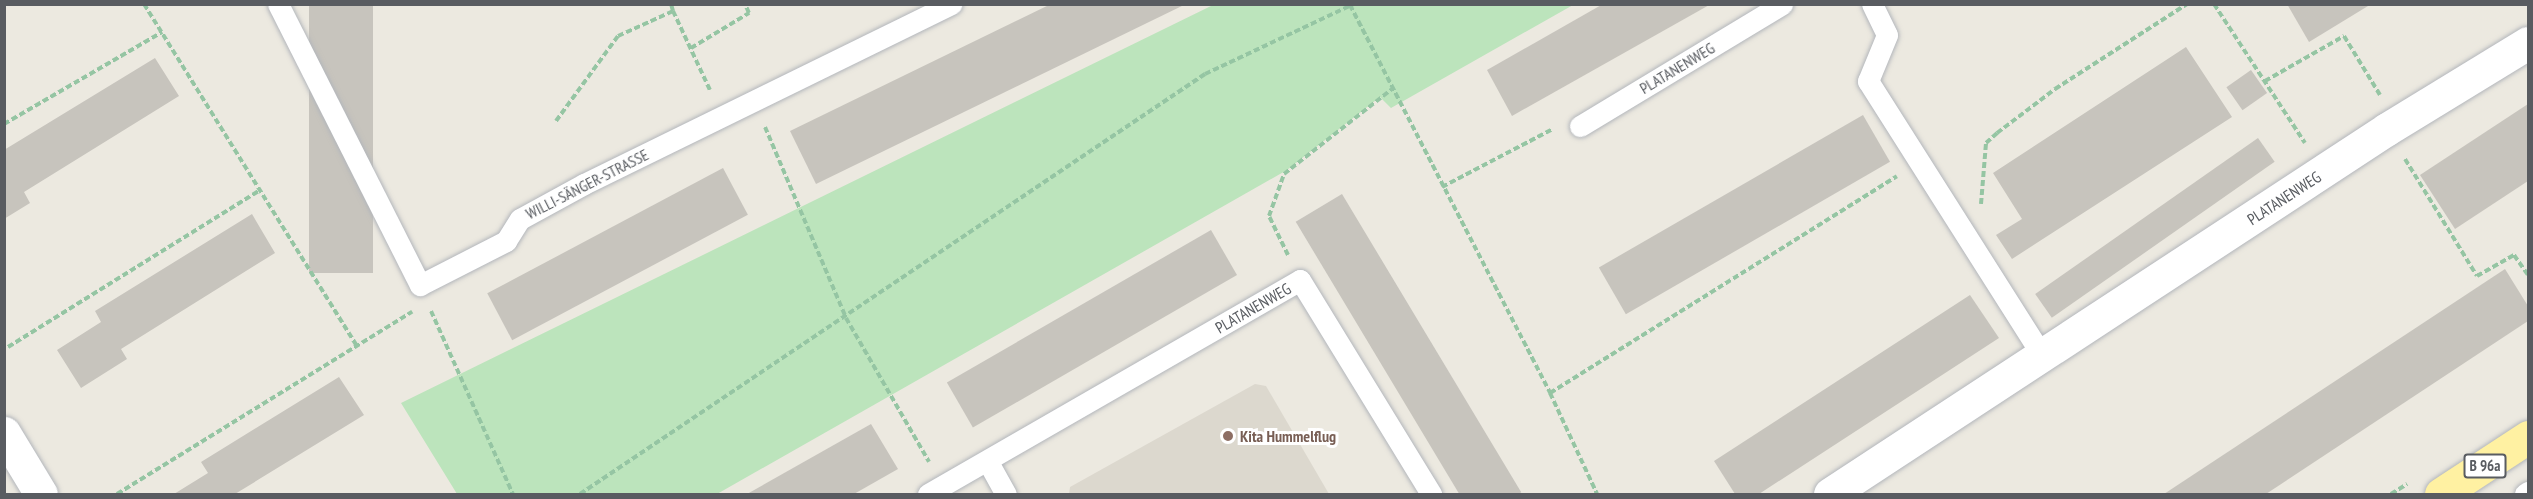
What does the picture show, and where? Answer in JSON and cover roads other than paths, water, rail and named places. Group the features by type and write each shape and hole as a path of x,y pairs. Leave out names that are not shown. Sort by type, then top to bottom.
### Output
{"main road":[{"name":"B 96a","path":"2441,495 2529,437"}],"street":[{"name":"PLATANENWEG","path":"1830,495 2392,126 2529,43"},
{"path":"4,433 41,495"}],"lane":[{"name":"WILLI-SÄNGER-STRASSE","path":"278,4 424,294 506,241 520,219 951,4"},
{"name":"PLATANENWEG","path":"1580,126 1782,4"},
{"path":"1872,4 1887,35 1868,81 2043,357"},
{"name":"PLATANENWEG","path":"936,490 1300,280 1431,495"},
{"path":"988,462 1006,495"}],"place":[{"name":"Kita Hummelflug","path":"1228,436"}]}
